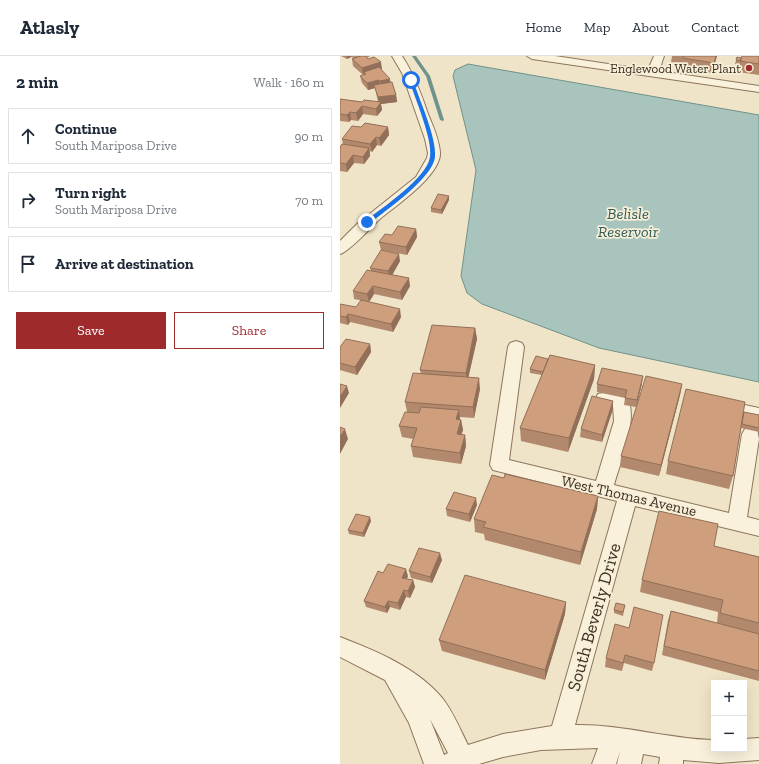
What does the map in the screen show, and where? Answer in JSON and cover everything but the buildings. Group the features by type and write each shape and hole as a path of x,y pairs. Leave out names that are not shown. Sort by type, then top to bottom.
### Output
{"street":[{"path":"340,249 367,222 417,183 427,171 433,158 431,138 408,73 397,56"},
{"path":"532,56 759,89"},
{"path":"652,74 659,56"},
{"name":"West Thomas Avenue","path":"516,347 499,465 759,528"},
{"path":"603,490 623,421 621,402 604,398"},
{"path":"737,522 753,439"},
{"name":"South Beverly Drive","path":"560,737 628,496"},
{"path":"340,647 362,656 423,693 435,706 456,761 501,746 560,737 634,741 672,756 713,751 759,749"},
{"path":"394,675 418,717 436,764"},
{"path":"604,764 612,739"},
{"path":"629,764 634,741"}],"water":[{"name":"Belisle Reservoir","path":"468,64 759,115 759,382 599,348 482,304 467,293 461,276 476,170 453,76 455,70"}],"waterway":[{"path":"414,56 428,76 442,120"}],"place":[{"name":"Englewood Water Plant","path":"749,68"}],"route":[{"path":"367,222 413,187 427,171 433,158 434,153 431,138 411,80"}]}
